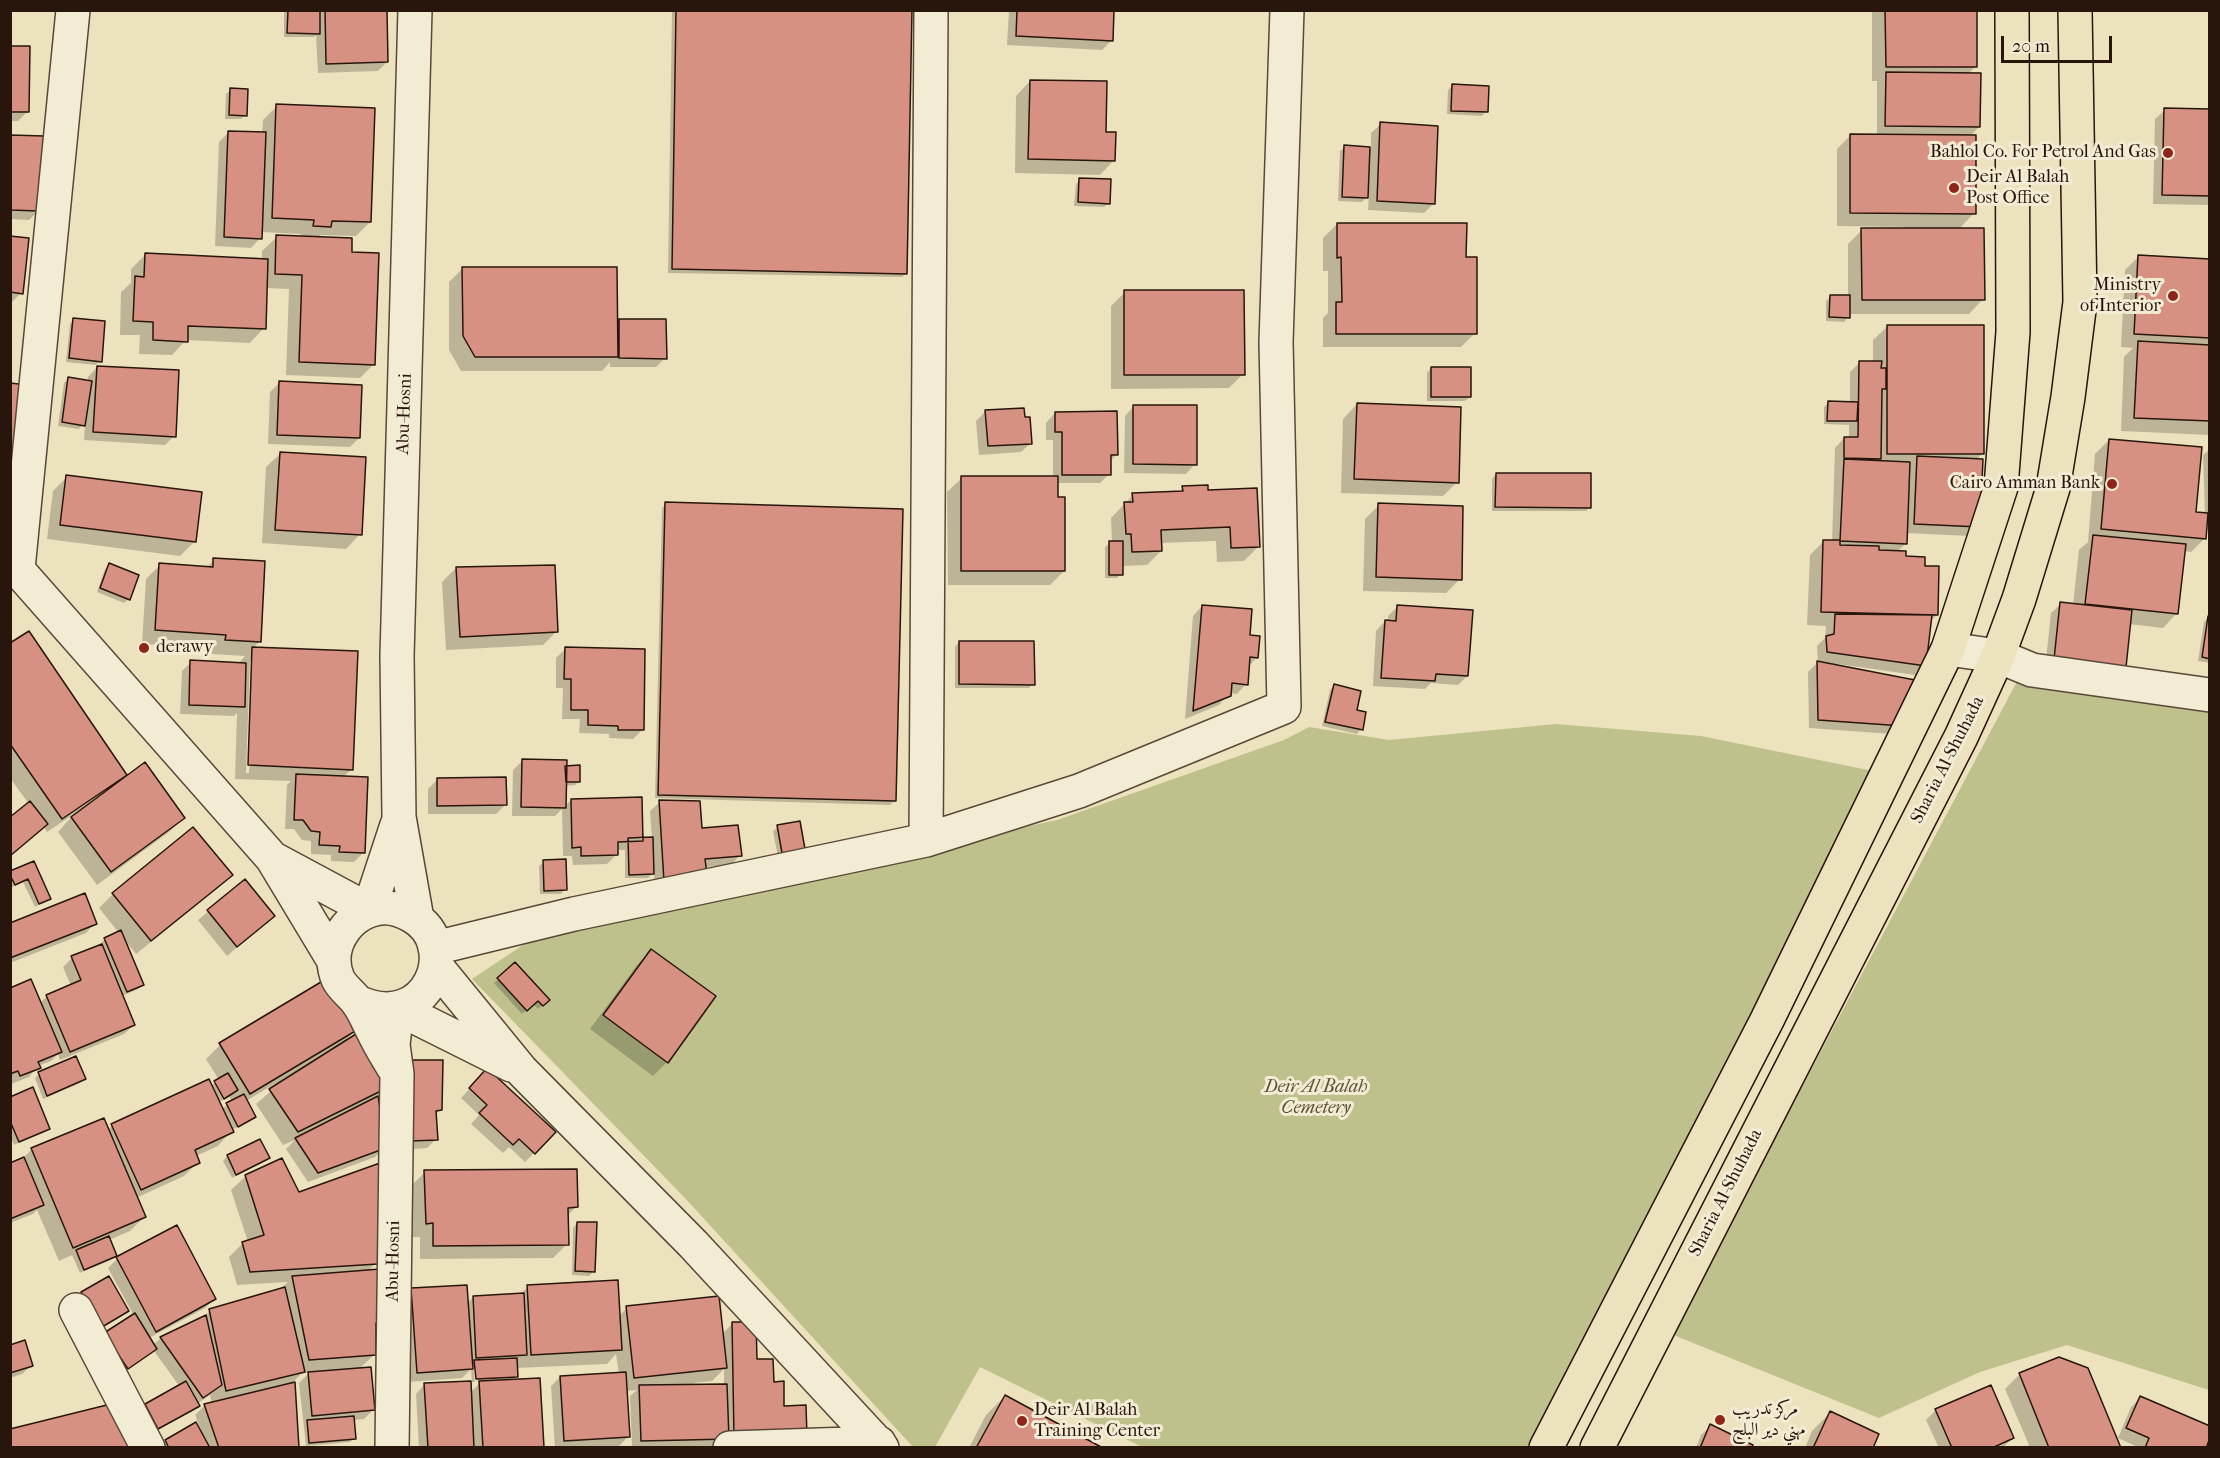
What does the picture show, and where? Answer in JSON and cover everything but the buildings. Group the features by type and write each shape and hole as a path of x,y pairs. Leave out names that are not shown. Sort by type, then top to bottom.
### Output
{"main road":[{"path":"1546,1448 1767,1020 1948,649 2001,487 2013,332 2012,10"},
{"name":"Sharia Al-Shuhada","path":"1597,1448 1961,736 1998,656 2019,599 2053,488 2080,302 2075,10"}],"street":[{"path":"73,10 14,565 272,858 369,910"},
{"name":"Abu-Hosni","path":"415,10 397,656 399,817 417,919 429,932 436,957 521,1070"},
{"path":"927,840 931,10"},
{"path":"358,1002 373,1009 389,1010 406,1006 421,996 431,982 436,957 574,914 927,840 1079,791 1284,707 1276,342 1287,10"},
{"path":"1948,649 1998,656 2032,670 2210,696"},
{"name":"Abu-Hosni","path":"369,910 399,817"},
{"name":"Abu-Hosni","path":"272,858 334,961 337,977 346,992 358,1002 397,1074"},
{"path":"334,961 336,945 343,930 354,918 369,910 385,907 402,910 417,919"},
{"path":"397,1008 521,1070 693,1244 880,1445"},
{"name":"Abu-Hosni","path":"392,1448 397,1074 393,1045 397,1008"},
{"path":"76,1310 148,1448"},
{"path":"730,1448 880,1445"}],"green space":[{"path":"2022,672 2209,698 2209,1390 2067,1345 1980,1372 1879,1418 1671,1334"},
{"name":"Deir Al Balah Cemetery","path":"1556,724 1701,736 1878,772 1529,1447 1142,1447 980,1367 935,1447 913,1447 684,1197 472,979 547,929 1057,820 1284,740 1309,727 1389,740"}],"place":[{"name":"Bahlol Co. For Petrol And Gas","path":"2168,153"},
{"name":"Deir Al Balah Post Office","path":"1954,188"},
{"name":"Ministry of Interior","path":"2173,296"},
{"name":"Cairo Amman Bank","path":"2112,484"},
{"name":"derawy","path":"144,648"},
{"name":"مركز تدريب مهني دير البلح","path":"1720,1420"},
{"name":"Deir Al Balah Training Center","path":"1022,1421"}]}
